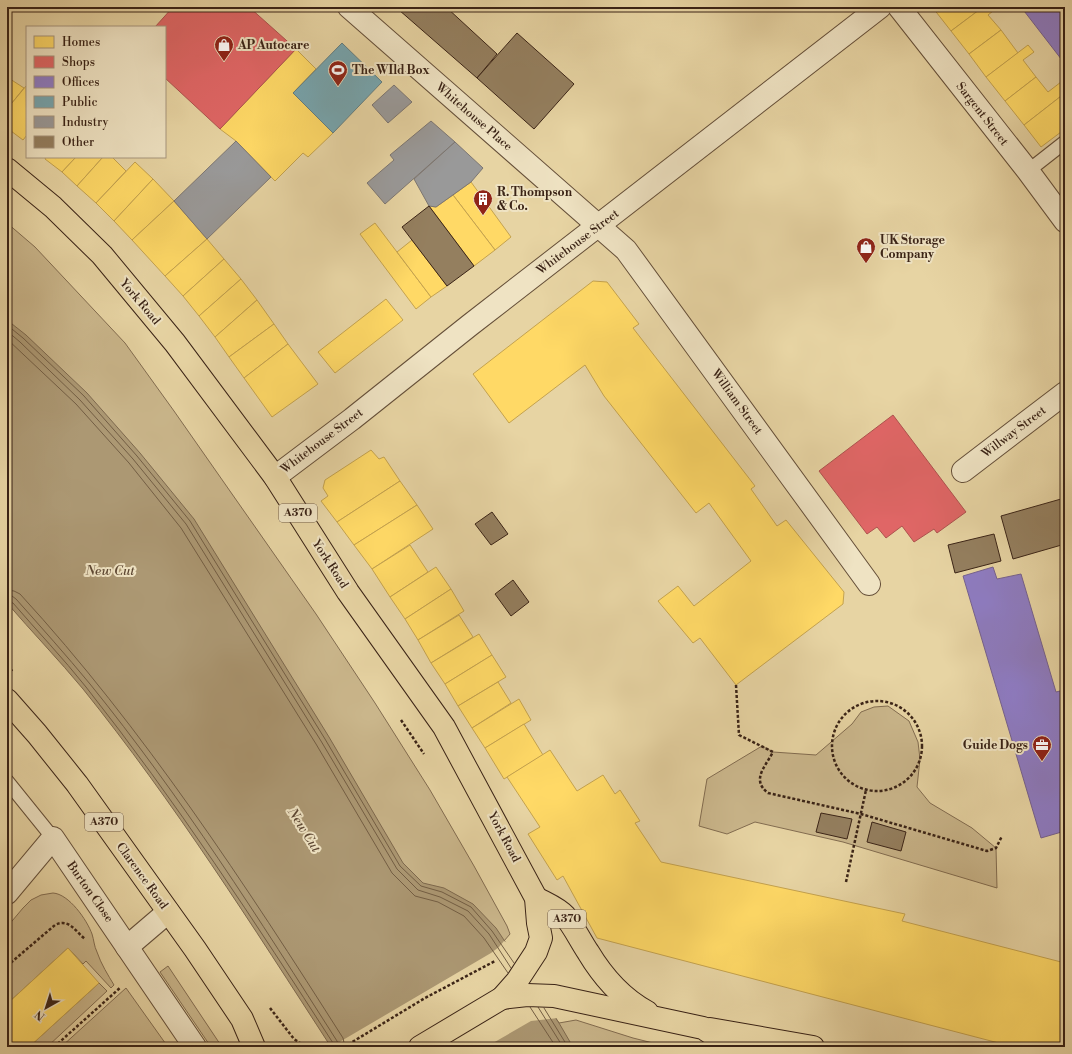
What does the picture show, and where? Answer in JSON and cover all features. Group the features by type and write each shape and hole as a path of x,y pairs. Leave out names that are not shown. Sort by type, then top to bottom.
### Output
{"highway":[{"name":"York Road","path":"7,169 53,207 102,255 175,343 275,477 348,592 444,727 536,898 541,938 536,952 528,965 517,981 502,998"},
{"name":"Clarence Road","path":"7,700 37,734 77,784 195,949 242,1019 267,1047"},
{"name":"A370","path":"536,898 564,914 604,976 632,1004 652,1015 675,1022"},
{"path":"420,1047 502,998 527,995 554,996 774,1042 813,1047"},
{"name":"Clarence Road","path":"242,1019 254,1047"},
{"path":"703,1028 732,1047"}],"street":[{"name":"Whitehouse Place","path":"349,7 598,226"},
{"name":"Whitehouse Street","path":"275,477 352,419 470,325 880,7"},
{"name":"Sargent Street","path":"899,7 1065,221"},
{"name":"William Street","path":"598,226 626,250 869,584"},
{"name":"Willway Street","path":"963,471 1065,393"},
{"path":"7,893 53,838"},
{"name":"Burton Close","path":"53,838 195,1047"},
{"path":"124,942 168,912"}],"lane":[{"path":"1028,172 1065,142"},
{"path":"7,781 53,838"}],"path":[{"path":"736,685 739,735 773,752 761,773 759,781 762,788 768,793 860,814 987,851 996,848 1002,836"},
{"path":"876,702 888,703 899,707 909,714 916,724 921,735 922,746 920,758 916,769 909,778 900,785 889,790 866,790 851,783 839,770 834,760 833,737 837,726 844,716 853,709 864,704 876,702"},
{"path":"397,714 427,760"},
{"path":"846,882 866,790"},
{"path":"7,966 59,923 63,922 68,924 88,941 124,942"},
{"path":"344,1047 425,998 499,958"},
{"path":"54,1047 142,968"},
{"path":"270,1007 294,1039 306,1047"}],"shaded area":[{"path":"7,223 35,247 125,343 316,614 430,790 507,926 510,934 504,941 559,1023 576,1020 633,1038 669,1047 501,1047 7,343"},
{"path":"888,706 909,721 918,742 920,759 917,787 930,803 972,828 996,848 997,888 843,842 755,822 727,834 699,826 707,779 762,746 773,752 816,755 852,724 861,712 874,707"},
{"path":"53,893 59,894 65,898 82,915 90,928 100,961 114,985 111,988 86,961 83,964 68,948 7,1004 7,927 31,900 41,895"},
{"path":"168,966 222,1047 211,1047 160,972"},
{"path":"99,983 107,991 47,1047 29,1047"},
{"path":"126,988 168,1047 61,1047"}],"water":[{"name":"New Cut","path":"7,320 26,335 87,393 140,453 194,519 329,737 403,863 423,883 444,888 473,904 496,928 559,1023 573,1047 331,1047 212,865 149,775 65,667 7,603"}],"pier":[{"path":"504,941 508,943 558,1018 531,1021 486,1047 331,1047 491,953"}],"building: Homes":[{"path":"983,7 951,31 933,8"},
{"path":"983,7 998,7 988,15 1001,30 969,54 951,31"},
{"path":"1001,30 1018,53 986,77 969,54"},
{"path":"1028,45 1034,52 1023,60 1036,77 1005,101 986,77"},
{"path":"296,49 316,69 293,93 333,133 308,157 303,153 275,181 236,141 220,129"},
{"path":"7,77 24,88 7,109"},
{"path":"1036,77 1048,92 1061,82 1065,87 1065,93 1024,125 1005,101"},
{"path":"26,86 26,136 23,140 7,128 7,109"},
{"path":"1065,93 1065,104 1060,108 1065,114 1065,129 1041,147 1024,125"},
{"path":"46,158 75,158 62,172"},
{"path":"75,158 102,158 77,186 62,172"},
{"path":"102,158 113,158 126,171 96,203 77,186"},
{"path":"135,162 153,179 114,221 96,203"},
{"path":"153,179 174,201 132,240 114,221"},
{"name":"R. Thompson & Co.","path":"471,182 511,237 495,250 453,195"},
{"path":"453,195 495,250 474,266 429,206 436,207"},
{"path":"174,201 207,239 165,276 132,240"},
{"path":"375,223 431,297 416,309 360,234"},
{"path":"207,239 224,259 183,296 165,276"},
{"path":"412,240 447,286 431,297 397,252"},
{"path":"224,259 241,279 199,316 183,296"},
{"path":"241,279 257,300 215,337 199,316"},
{"path":"593,281 607,282 639,324 633,328 755,486 751,489 777,526 786,520 844,592 843,604 736,685 700,638 693,643 658,601 678,586 694,606 751,561 709,503 696,513 604,396 585,365 509,423 473,374"},
{"path":"386,299 403,320 335,373 318,352"},
{"path":"257,300 274,324 229,357 215,337"},
{"path":"274,324 288,344 244,378 229,357"},
{"path":"288,344 318,384 272,417 244,378"},
{"path":"371,450 379,459 384,457 400,481 337,522 321,501 328,496 323,488 325,480"},
{"path":"400,481 417,505 354,545 337,522"},
{"path":"417,505 433,529 372,569 354,545"},
{"path":"410,545 428,572 390,597 372,569"},
{"path":"436,567 451,589 405,619 390,597"},
{"path":"451,589 464,611 418,640 405,619"},
{"path":"459,615 473,637 431,663 418,640"},
{"path":"479,634 492,655 445,684 431,663"},
{"path":"492,655 506,677 458,706 445,684"},
{"path":"498,682 511,703 472,728 458,706"},
{"path":"519,699 531,720 485,748 472,728"},
{"path":"524,724 543,755 504,779 485,748"},
{"path":"550,750 577,791 603,775 615,794 620,790 640,821 635,823 661,862 905,914 902,921 1065,963 1065,1047 1014,1047 597,938 563,876 557,880 528,834 540,827 507,777"},
{"path":"68,948 99,983 29,1047 7,1047 7,1004"}],"building: Shops":[{"name":"AP Autocare","path":"173,7 249,7 296,49 220,129 166,79 166,26 156,26"},
{"path":"893,415 966,512 937,533 934,529 914,542 902,526 886,538 877,527 867,534 819,471"}],"building: Offices":[{"path":"1021,7 1065,7 1065,64"},
{"name":"Guide Dogs","path":"993,567 997,579 1021,574 1056,692 1064,690 1065,693 1065,831 1041,838 963,576"}],"building: Public":[{"name":"The WIld Box","path":"342,43 382,82 333,133 293,93"}],"building: Industry":[{"path":"394,85 412,102 388,123 372,105"},
{"path":"431,121 455,142 385,204 367,183 394,160 390,155"},
{"path":"236,141 271,177 207,239 174,201"},
{"path":"455,142 483,168 471,182 436,207 429,206 414,179"}],"building: Other":[{"path":"402,7 446,7 497,54 477,78 399,10"},
{"path":"517,33 574,84 534,129 477,78"},
{"path":"429,206 474,266 447,286 402,227"},
{"path":"1061,499 1065,514 1065,544 1013,559 1001,516"},
{"path":"492,512 508,534 491,545 475,524"},
{"path":"994,534 1001,561 955,573 948,545"},
{"path":"513,580 529,602 511,616 495,594"},
{"path":"821,813 852,819 847,839 816,832"},
{"path":"872,822 906,832 901,851 867,842"}],"place":[{"name":"AP Autocare","path":"224,62"},
{"name":"The WIld Box","path":"338,87"},
{"name":"R. Thompson & Co.","path":"483,216"},
{"name":"UK Storage Company","path":"866,264"},
{"name":"Guide Dogs","path":"1042,762"}]}
